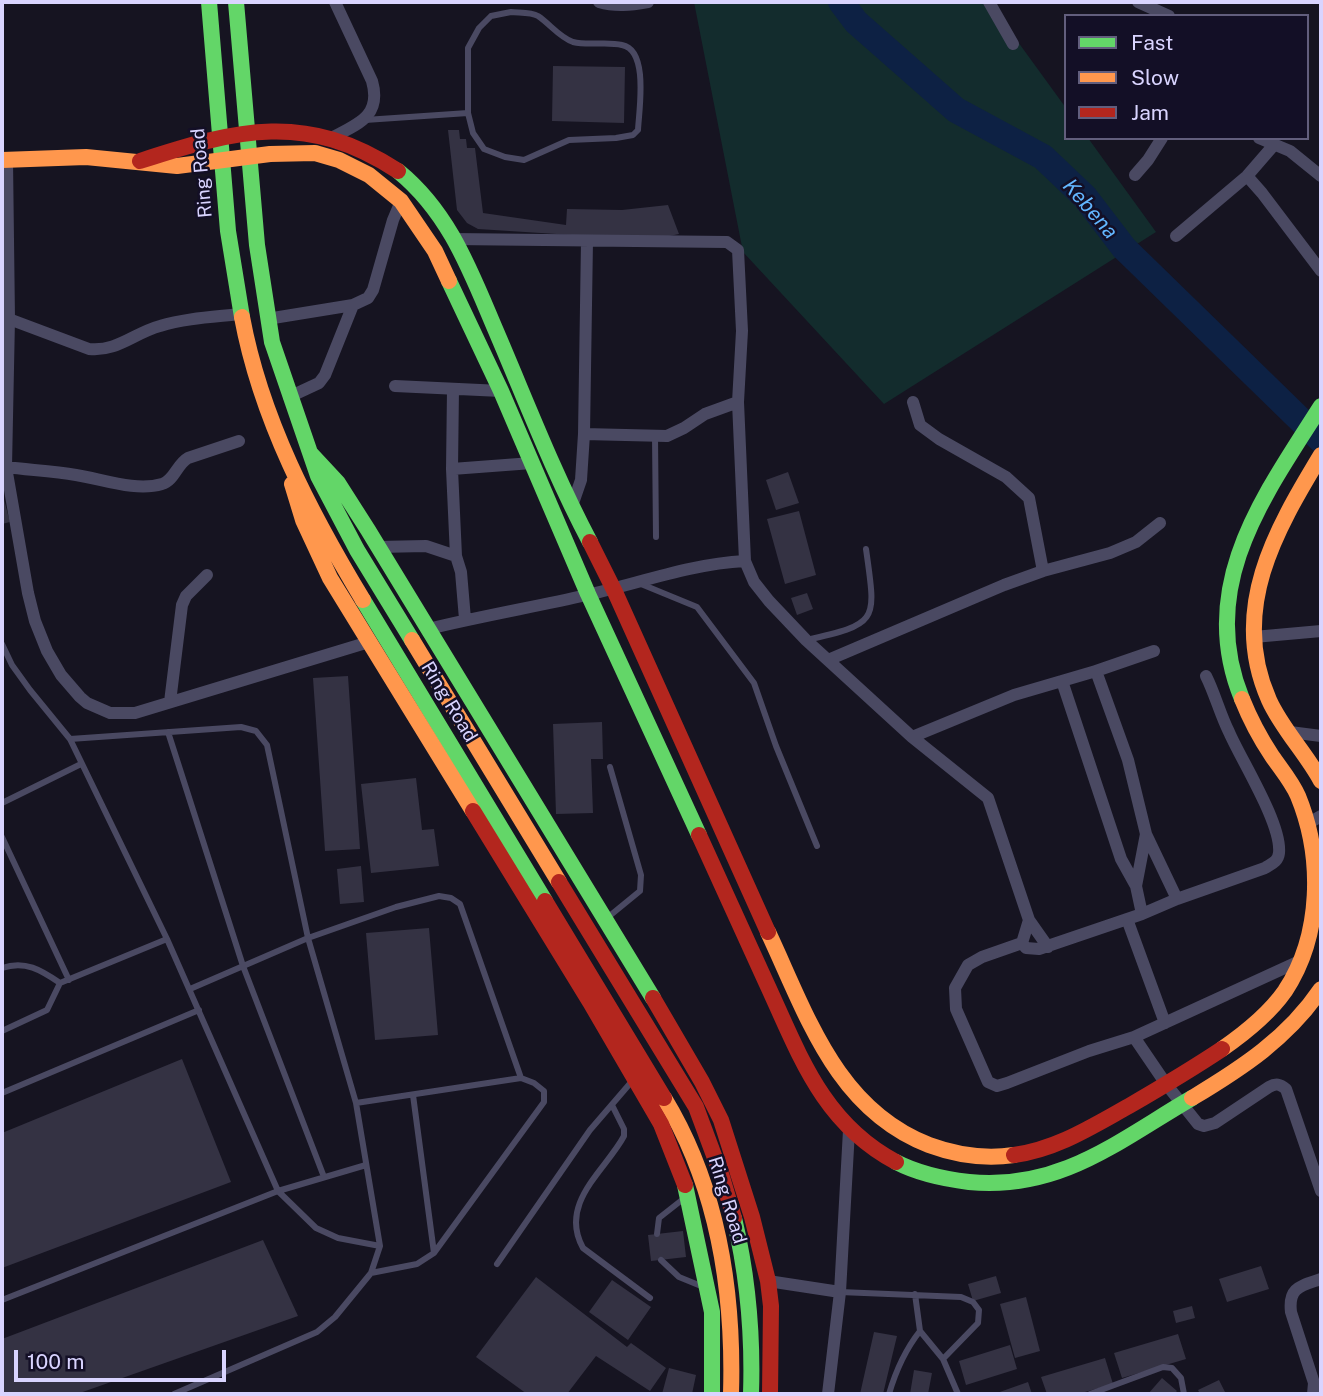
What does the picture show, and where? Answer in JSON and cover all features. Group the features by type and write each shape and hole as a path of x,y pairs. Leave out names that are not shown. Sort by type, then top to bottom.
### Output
{"main road":[{"name":"Ring Road","path":"209,2 225,209 241,314 254,370 290,464 337,557 675,1116 704,1186 722,1247 731,1304 731,1394"},
{"name":"Ring Road","path":"236,2 259,259 267,319 289,397 318,476 357,550 696,1107 730,1200 744,1259 751,1303 751,1394"},
{"path":"140,160 248,131 295,131 331,138 379,159 416,186 433,203 473,277 572,506 613,588 722,833 820,1042 858,1098 877,1115 912,1138 934,1147 973,1155 1010,1156 1054,1146 1076,1136 1166,1084 1250,1027 1280,998 1303,960 1313,934 1320,885 1315,820 1243,707 1229,654 1226,608 1234,565 1247,533 1268,491 1321,406"},
{"path":"5,160 86,158 140,160 177,166 296,152 315,153 339,160 369,175 401,201 435,251 501,391 588,594 810,1077 832,1112 869,1146 900,1165 923,1174 957,1181 998,1183 1042,1178 1083,1163 1260,1054 1297,1021 1321,989"},
{"path":"311,454 338,483 378,547 702,1082 720,1121 752,1217 768,1281 772,1335 770,1394"},
{"path":"1321,455 1292,502 1262,568 1256,594 1254,637 1257,664 1268,697 1280,722 1290,732 1321,781"},
{"path":"290,464 297,503 310,538 330,578 590,1002 661,1124 688,1194 709,1290 712,1312 712,1394"}],"street":[{"path":"331,138 365,120 375,104 376,93 335,2"},
{"path":"599,2 610,5 648,2"},
{"path":"989,2 1013,44"},
{"path":"1138,2 1168,11"},
{"path":"1135,175 1161,140"},
{"path":"1262,140 1290,151 1321,176"},
{"path":"1176,236 1247,176 1273,146"},
{"path":"5,160 9,319 6,467 35,621 47,651 61,675 87,703 110,713 135,713 369,642"},
{"path":"1247,176 1321,271"},
{"path":"267,319 353,306 368,298 373,290 401,201"},
{"path":"453,239 727,242 735,246 738,250 742,331 738,402 745,561 754,582 806,640 912,737 988,799 1029,920 1048,947"},
{"path":"572,506 581,480 584,434 587,241"},
{"path":"289,397 319,383 325,375 353,306"},
{"path":"9,319 89,349 100,350 113,348 141,333 178,321 241,314"},
{"path":"395,386 501,391"},
{"path":"453,388 452,469 456,556 461,572 465,619"},
{"path":"584,434 667,436 705,414 738,402"},
{"path":"913,402 920,425 939,439 1006,477 1029,498 1044,571"},
{"path":"6,467 152,485 166,482 182,461 239,441"},
{"path":"452,469 532,463"},
{"path":"828,660 907,628 959,603 1044,571 1110,553 1136,542 1160,523"},
{"path":"378,547 426,546 456,556"},
{"path":"428,629 718,562 745,561"},
{"path":"170,702 182,604 186,596 207,575"},
{"path":"1254,637 1321,631"},
{"path":"912,737 1014,695 1154,651"},
{"path":"1096,671 1128,760 1146,834 1177,899"},
{"path":"1022,943 1033,949 1048,947 1265,868 1275,862 1279,856 1277,836 1255,781 1229,732 1206,676"},
{"path":"1062,681 1121,859 1136,886 1142,914"},
{"path":"1290,732 1321,736"},
{"path":"1136,886 1146,834"},
{"path":"1127,919 1165,1023"},
{"path":"1022,943 1029,920"},
{"path":"1022,943 982,957 968,965 955,988 956,1009 988,1082 997,1086 1133,1037 1303,960"},
{"path":"1133,1037 1198,1124 1209,1125 1269,1087 1278,1084 1286,1089 1321,1191"},
{"path":"828,1394 840,1292 849,1130"},
{"path":"1313,1394 1315,1361 1291,1312 1290,1301 1298,1287 1321,1279"},
{"path":"768,1281 840,1292"}],"lane":[{"path":"511,12 536,14 565,38 576,43 628,46 639,63 638,130 633,135 569,140 524,160 505,157 484,149 473,133 468,113 468,48 479,28 491,16 511,12"},
{"path":"365,120 468,113"},
{"path":"655,436 656,537"},
{"path":"806,640 845,631 861,624 870,613 873,603 866,549"},
{"path":"636,582 697,607 711,622 754,683 776,746 817,846"},
{"path":"2,644 12,665 70,739 167,939 278,1191 316,1228 338,1238 380,1246"},
{"path":"70,739 241,727 256,731 267,744 308,938 356,1103 380,1246 371,1273 335,1317 317,1332 174,1394"},
{"path":"168,732 243,966 324,1177"},
{"path":"2,803 81,764"},
{"path":"605,919 640,891 641,875 610,767"},
{"path":"2,836 69,979"},
{"path":"190,989 308,938 396,907 439,896 451,898 460,904 521,1077"},
{"path":"2,1031 47,1010 60,983 167,939"},
{"path":"2,968 25,964 39,969 60,983"},
{"path":"2,1093 199,1010"},
{"path":"356,1103 521,1077 544,1091 544,1102 434,1253 417,1264 371,1273"},
{"path":"497,1264 590,1130 634,1078"},
{"path":"413,1095 434,1253"},
{"path":"612,1105 624,1129 624,1136 589,1181 580,1202 577,1238 583,1248 650,1298"},
{"path":"2,1300 278,1191 366,1165"},
{"path":"657,1234 659,1218 688,1194"},
{"path":"661,1260 679,1277 709,1290"},
{"path":"840,1292 961,1297 973,1302 979,1310 978,1323 943,1359"},
{"path":"915,1294 920,1331 943,1359 958,1394"},
{"path":"889,1394 899,1364 920,1331"},
{"path":"1090,1394 1163,1367 1172,1368 1181,1378 1184,1394"}],"green space":[{"path":"694,2 989,2 1064,105 1064,140 1089,140 1156,232 884,404 743,252"}],"building":[{"path":"553,66 625,67 624,123 552,121"},
{"path":"448,130 459,130 460,139 466,139 467,148 475,148 483,213 566,225 567,209 622,210 668,205 679,234 650,240 478,229 467,223 457,210"},
{"path":"788,472 799,503 776,510 766,480"},
{"path":"2,492 10,522 2,524"},
{"path":"799,511 816,575 785,584 767,519"},
{"path":"807,593 813,609 797,615 791,598"},
{"path":"348,676 360,849 325,851 313,678"},
{"path":"602,722 603,759 591,759 593,813 556,814 553,724"},
{"path":"416,778 422,830 434,829 439,866 371,873 361,784"},
{"path":"361,866 364,902 340,904 337,869"},
{"path":"429,928 438,1035 375,1040 366,933"},
{"path":"182,1059 231,1182 2,1268 2,1133"},
{"path":"683,1231 686,1257 651,1261 648,1235"},
{"path":"263,1240 298,1316 77,1394 2,1394 2,1339"},
{"path":"1261,1266 1269,1289 1227,1302 1219,1279"},
{"path":"996,1276 1001,1293 973,1301 968,1284"},
{"path":"536,1277 627,1347 631,1343 666,1368 650,1391 596,1356 567,1394 527,1394 476,1357"},
{"path":"612,1280 651,1307 628,1340 589,1312"},
{"path":"1026,1297 1040,1351 1015,1358 1000,1304"},
{"path":"1192,1306 1195,1318 1176,1323 1173,1311"},
{"path":"874,1332 897,1336 883,1394 860,1394"},
{"path":"1178,1334 1186,1359 1122,1378 1114,1353"},
{"path":"1010,1345 1017,1369 966,1385 959,1361"},
{"path":"1105,1358 1113,1384 1078,1394 1047,1394 1041,1377"},
{"path":"669,1368 696,1375 692,1394 662,1394"},
{"path":"914,1370 932,1373 928,1394 910,1394"},
{"path":"1162,1378 1177,1391 1174,1394 1148,1394"},
{"path":"1219,1380 1226,1394 1200,1394 1198,1390"},
{"path":"1028,1382 1032,1394 994,1394"}],"waterway":[{"name":"Kebena","path":"841,2 856,22 956,110 1043,157 1085,197 1124,248 1321,440"}],"traffic: fast":[{"path":"209,2 228,231 242,317"},
{"path":"236,2 257,245 272,342 318,476 357,550 412,640"},
{"path":"398,171 433,207 459,248 553,466 590,542"},
{"path":"449,281 501,391 588,594 699,835"},
{"path":"1242,699 1230,658 1227,619 1231,581 1242,545 1258,509 1321,406"},
{"path":"311,454 338,483 368,530 653,998"},
{"path":"363,600 545,901"},
{"path":"896,1162 932,1175 969,1182 1002,1183 1032,1179 1087,1160 1192,1098"},
{"path":"685,1185 712,1312 712,1394"},
{"path":"734,1218 748,1306 751,1394"}],"traffic: slow":[{"path":"2,160 86,157 177,166 270,154 315,153 339,160 369,175 401,201 435,251 449,281"},
{"path":"242,317 261,392 290,464 324,533 363,600"},
{"path":"1321,455 1274,542 1256,603 1254,634 1258,667 1269,700 1321,781"},
{"path":"292,484 303,520 330,578 473,811"},
{"path":"412,640 559,882"},
{"path":"1222,1049 1256,1023 1285,991 1306,945 1315,895 1312,844 1298,796 1263,742 1242,699"},
{"path":"768,932 828,1056 847,1084 870,1108 897,1129 929,1145 960,1154 1014,1155"},
{"path":"1192,1098 1263,1051 1294,1022 1321,989"},
{"path":"664,1098 683,1132 698,1168 719,1242 729,1318 731,1394"}],"traffic: jam":[{"path":"140,161 240,134 302,133 333,140 365,152 398,171"},
{"path":"590,542 768,932"},
{"path":"473,811 661,1124 685,1185"},
{"path":"699,835 789,1034 815,1083 849,1127 870,1146 896,1162"},
{"path":"559,882 696,1107 734,1218"},
{"path":"545,901 664,1098"},
{"path":"653,998 721,1120 752,1217 768,1281 771,1306 770,1394"},
{"path":"1014,1155 1045,1148 1087,1129 1222,1049"}]}
